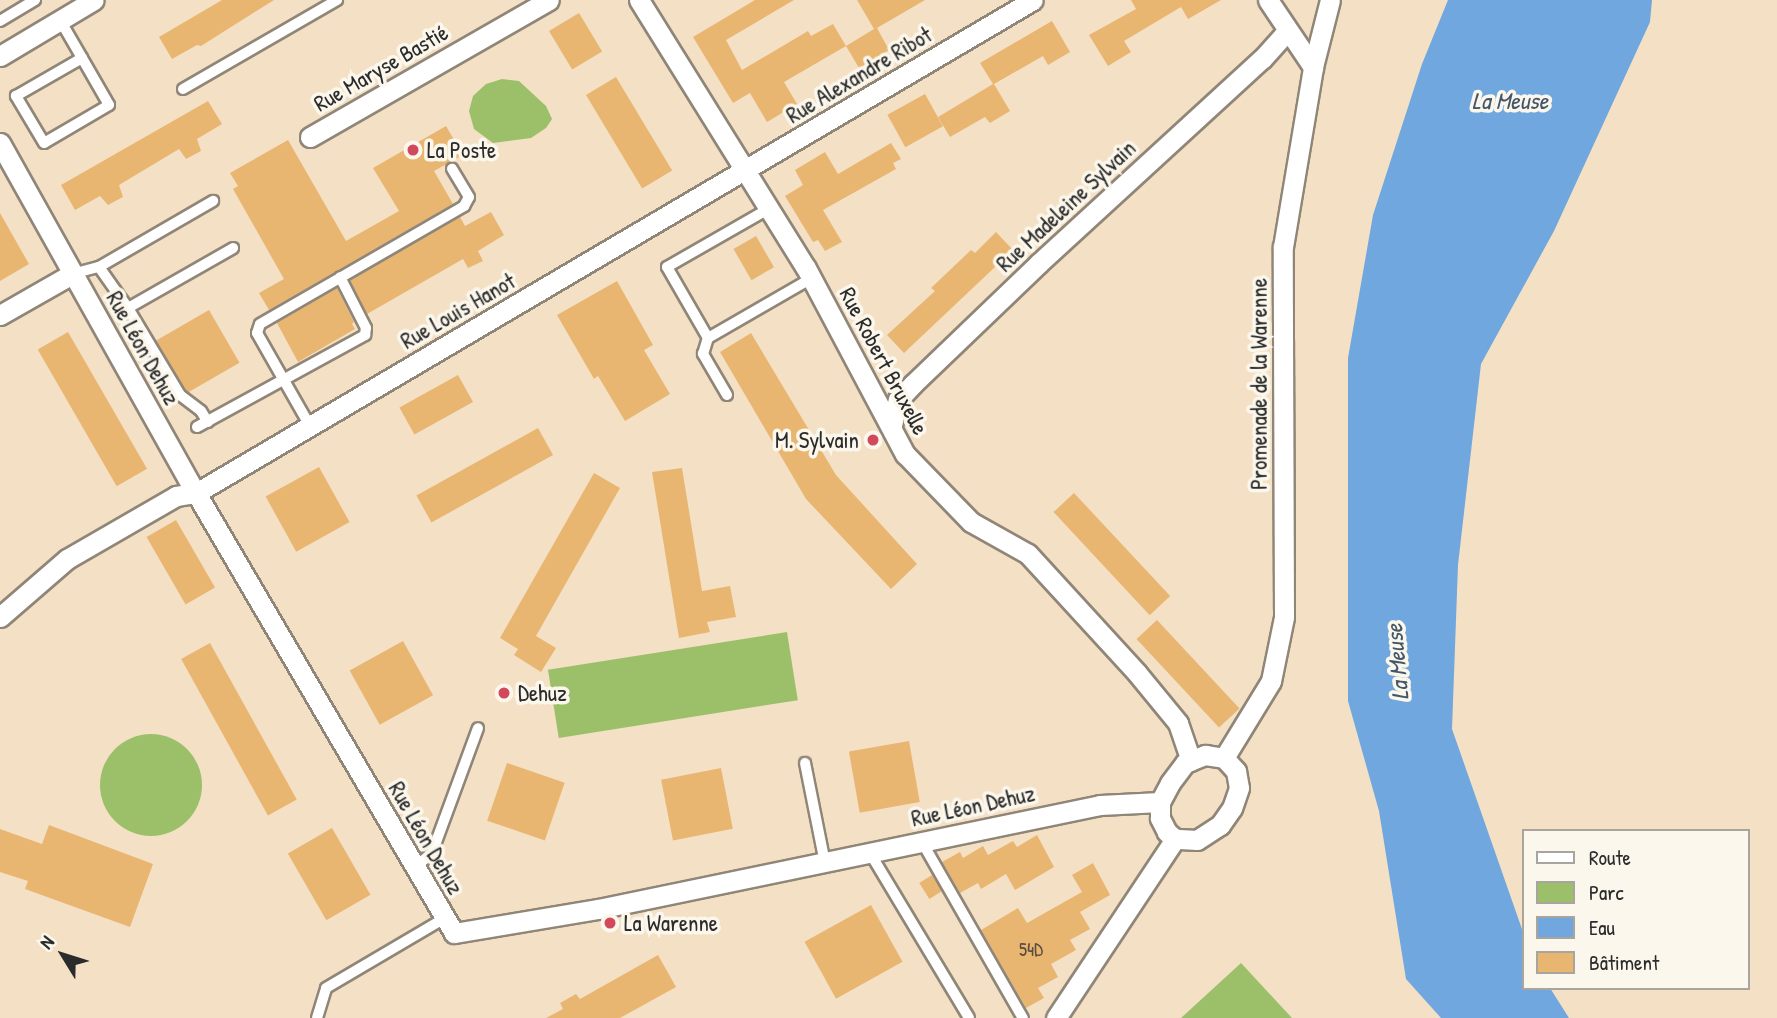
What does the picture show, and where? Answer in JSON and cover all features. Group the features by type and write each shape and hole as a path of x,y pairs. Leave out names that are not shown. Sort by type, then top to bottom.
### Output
{"street":[{"path":"0,56 94,0"},
{"name":"Rue Maryse Bastié","path":"310,137 549,0"},
{"name":"Rue Robert Bruxelle","path":"639,0 812,278 905,454 971,523 1028,554 1137,673 1178,723 1191,761"},
{"name":"Rue Alexandre Ribot","path":"746,170 1033,0"},
{"path":"1268,0 1312,66"},
{"name":"Promenade de la Warenne","path":"1224,758 1271,681 1284,617 1283,247 1312,66 1331,0"},
{"name":"Rue Madeleine Sylvain","path":"892,425 898,400 913,384 1039,263 1262,59 1287,31"},
{"name":"Rue Léon Dehuz","path":"0,143 196,493 454,933 598,909 1100,804 1160,802"},
{"name":"Rue Louis Hanot","path":"0,617 67,559 176,496 196,493 746,170"},
{"path":"0,315 72,274"},
{"path":"1205,755 1224,758 1236,771 1239,789 1232,808 1220,825 1197,840 1175,839 1167,832 1160,818 1160,802 1170,783 1185,763 1205,755"},
{"path":"1056,1018 1175,839"}],"lane":[{"path":"0,21 35,0"},
{"path":"183,89 337,0"},
{"path":"60,20 82,58 109,105 44,143 16,96 82,58"},
{"path":"310,426 257,333 260,324 464,206 469,197 452,169"},
{"path":"72,274 99,267 213,201"},
{"path":"708,338 667,267 770,208"},
{"path":"128,308 233,248"},
{"path":"99,267 128,308 180,395 201,411 208,422"},
{"path":"197,427 365,335 366,328 340,277"},
{"path":"727,395 703,354 708,338 812,278"},
{"path":"415,867 432,853 478,728"},
{"path":"805,763 825,863"},
{"path":"922,841 1023,1018"},
{"path":"870,853 969,1018"},
{"path":"317,1018 326,988 445,918"}],"green space":[{"path":"502,79 519,81 546,106 552,119 546,128 531,138 493,143 474,129 469,111 473,96 486,84"},
{"path":"787,632 798,700 559,738 548,670"},
{"path":"151,734 170,738 187,749 198,766 202,785 198,804 187,821 170,832 151,836 132,832 115,821 104,804 100,785 104,766 115,749 132,738"},
{"path":"1241,963 1292,1018 1181,1018"}],"water":[{"name":"La Meuse","path":"1448,0 1652,0 1650,22 1554,231 1481,364 1458,565 1452,729 1522,929 1522,990 1551,990 1569,1018 1441,1018 1406,979 1379,811 1348,701 1348,358 1373,215 1422,64"}],"building":[{"path":"222,0 274,0 201,46 197,45 172,59 159,37"},
{"path":"755,0 794,0 726,40 742,70 808,31 811,36 833,24 846,46 784,82 797,104 767,122 750,93 733,103 693,37"},
{"path":"857,0 925,0 877,28 889,50 859,68 846,46 874,29"},
{"path":"1131,0 1221,0 1188,19 1181,7 1124,41 1131,52 1108,66 1089,35 1136,9"},
{"path":"579,13 602,52 572,70 549,31"},
{"path":"1052,21 1070,52 1048,65 1043,56 994,84 1010,111 990,123 985,117 950,137 938,117 993,84 980,63"},
{"path":"616,77 672,170 642,188 586,95"},
{"path":"925,94 943,126 905,147 887,115"},
{"path":"208,101 222,124 197,139 201,151 186,159 179,149 119,185 123,197 108,205 100,196 75,210 61,185"},
{"path":"446,126 463,155 434,171 453,204 269,310 259,293 284,279 233,189 238,186 230,173 288,140 346,241 399,211 373,168"},
{"path":"891,143 901,159 893,163 896,169 823,210 842,242 825,251 818,240 813,242 785,196 803,185 795,170 825,152 838,174"},
{"path":"491,212 504,235 478,251 483,261 468,268 463,259 367,314 350,280 460,217 465,226"},
{"path":"0,213 29,264 0,281"},
{"path":"996,232 1013,250 904,353 887,335 935,291 931,288 971,250 975,253"},
{"path":"756,236 774,267 751,280 733,249"},
{"path":"617,281 653,345 644,350 670,394 625,421 598,376 594,379 557,315"},
{"path":"337,288 355,329 298,362 277,323"},
{"path":"209,310 239,363 187,393 156,340"},
{"path":"68,332 147,469 117,486 38,350"},
{"path":"751,333 836,475 917,564 891,589 806,499 720,352"},
{"path":"458,375 473,402 414,435 399,407"},
{"path":"538,428 553,455 431,523 416,495"},
{"path":"319,467 350,522 296,552 266,497"},
{"path":"682,468 702,591 730,586 736,617 707,622 710,632 679,638 652,472"},
{"path":"594,473 620,488 536,636 556,648 541,672 514,655 518,649 500,638"},
{"path":"1074,493 1170,596 1150,615 1054,512"},
{"path":"176,520 215,588 186,605 147,537"},
{"path":"1157,620 1240,708 1219,728 1137,639"},
{"path":"403,641 433,695 380,725 350,671"},
{"path":"210,643 297,800 268,816 181,659"},
{"path":"909,741 920,802 860,813 849,752"},
{"path":"507,763 565,783 545,841 487,821"},
{"path":"721,768 733,829 673,841 661,780"},
{"path":"49,825 153,864 130,927 25,889 28,881 0,872 0,829 42,844"},
{"path":"332,828 371,895 326,920 288,854"},
{"path":"1037,835 1054,867 1015,890 1006,874 981,889 978,883 960,893 942,862 960,852 963,858 983,846 988,855 1013,841 1017,847"},
{"path":"1093,863 1110,895 1080,912 1090,929 1070,940 1076,950 1051,964 1058,977 1038,988 1044,998 1026,1008 981,930 1018,908 1027,923 1082,892 1072,875"},
{"path":"932,875 942,891 929,899 919,883"},
{"path":"871,905 903,962 836,999 805,942"},
{"path":"658,955 676,987 620,1018 546,1018 563,1009 560,1003 576,994 580,999"}],"place":[{"name":"La Poste","path":"413,150"},
{"name":"M. Sylvain","path":"873,440"},
{"name":"Dehuz","path":"504,693"},
{"name":"La Warenne","path":"610,923"}]}
